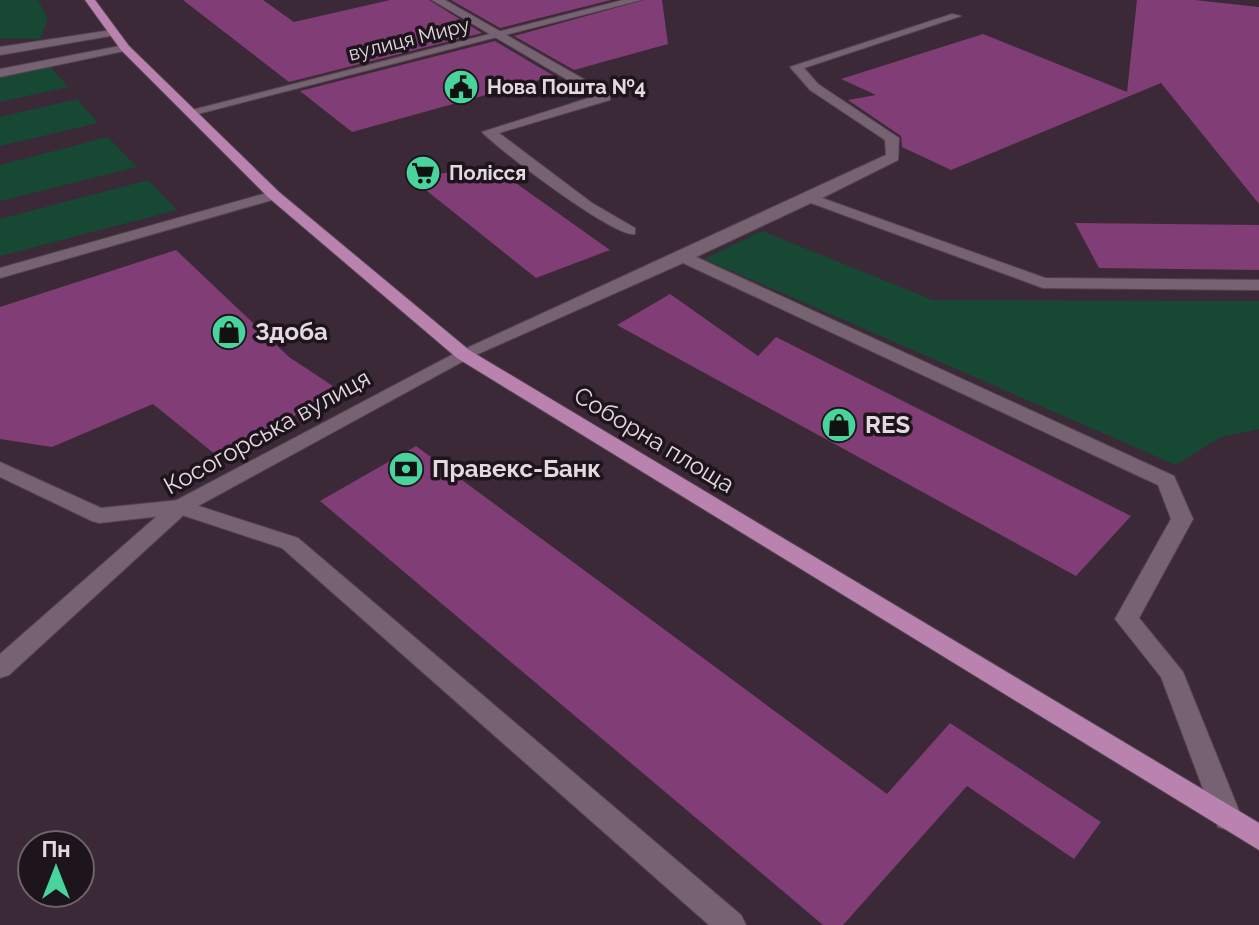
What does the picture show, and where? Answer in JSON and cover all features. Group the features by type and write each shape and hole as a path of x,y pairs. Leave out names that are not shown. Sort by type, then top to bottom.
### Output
{"main road":[{"name":"Соборна площа","path":"90,0 118,40 274,195 463,354 1259,838"}],"street":[{"path":"437,0 606,97 489,132 587,206 630,231"},
{"name":"вулиця Миру","path":"190,112 636,0"},
{"name":"Косогорська вулиця","path":"0,668 180,507 463,354 683,257 893,157 892,138 814,87 796,67 956,16"},
{"path":"0,51 118,40"},
{"path":"0,73 118,40"},
{"path":"0,273 274,195"},
{"path":"810,198 1043,283 1259,285"},
{"path":"683,257 1167,481 1182,519 1127,619 1171,672 1228,818"},
{"path":"0,469 99,516 180,507 290,543 731,925"}],"green space":[{"path":"0,0 38,0 48,19 40,39 0,38"},
{"path":"51,67 68,87 0,102 0,78"},
{"path":"77,99 98,123 0,146 0,117"},
{"path":"108,137 137,167 0,201 0,165"},
{"path":"148,180 177,210 0,256 0,219"},
{"path":"762,231 933,300 1259,301 1259,429 1221,437 1176,465 704,259"}],"building":[{"path":"183,0 263,0 294,22 390,0 429,0 482,33 289,82"},
{"path":"451,0 611,0 500,28"},
{"path":"644,0 662,0 668,44 574,70 514,36"},
{"path":"1137,0 1195,0 1259,7 1259,204 1161,83 951,170 902,147 901,136 848,100 876,95 841,79 983,34 1127,92"},
{"path":"495,41 554,76 352,132 300,91"},
{"path":"492,166 610,250 536,278 412,179"},
{"path":"1075,223 1259,225 1259,270 1099,268"},
{"path":"176,250 289,357 342,392 216,455 153,404 52,447 0,439 0,307"},
{"path":"670,294 758,356 776,337 1131,516 1076,576 617,325"},
{"path":"416,446 887,794 950,723 1101,822 1074,859 967,786 843,925 823,925 320,501"}],"place":[{"name":"Нова Пошта №4","path":"461,87"},
{"name":"Полісся","path":"423,173"},
{"name":"Здоба","path":"229,332"},
{"name":"RES","path":"839,425"},
{"name":"Правекс-Банк","path":"406,469"}]}
